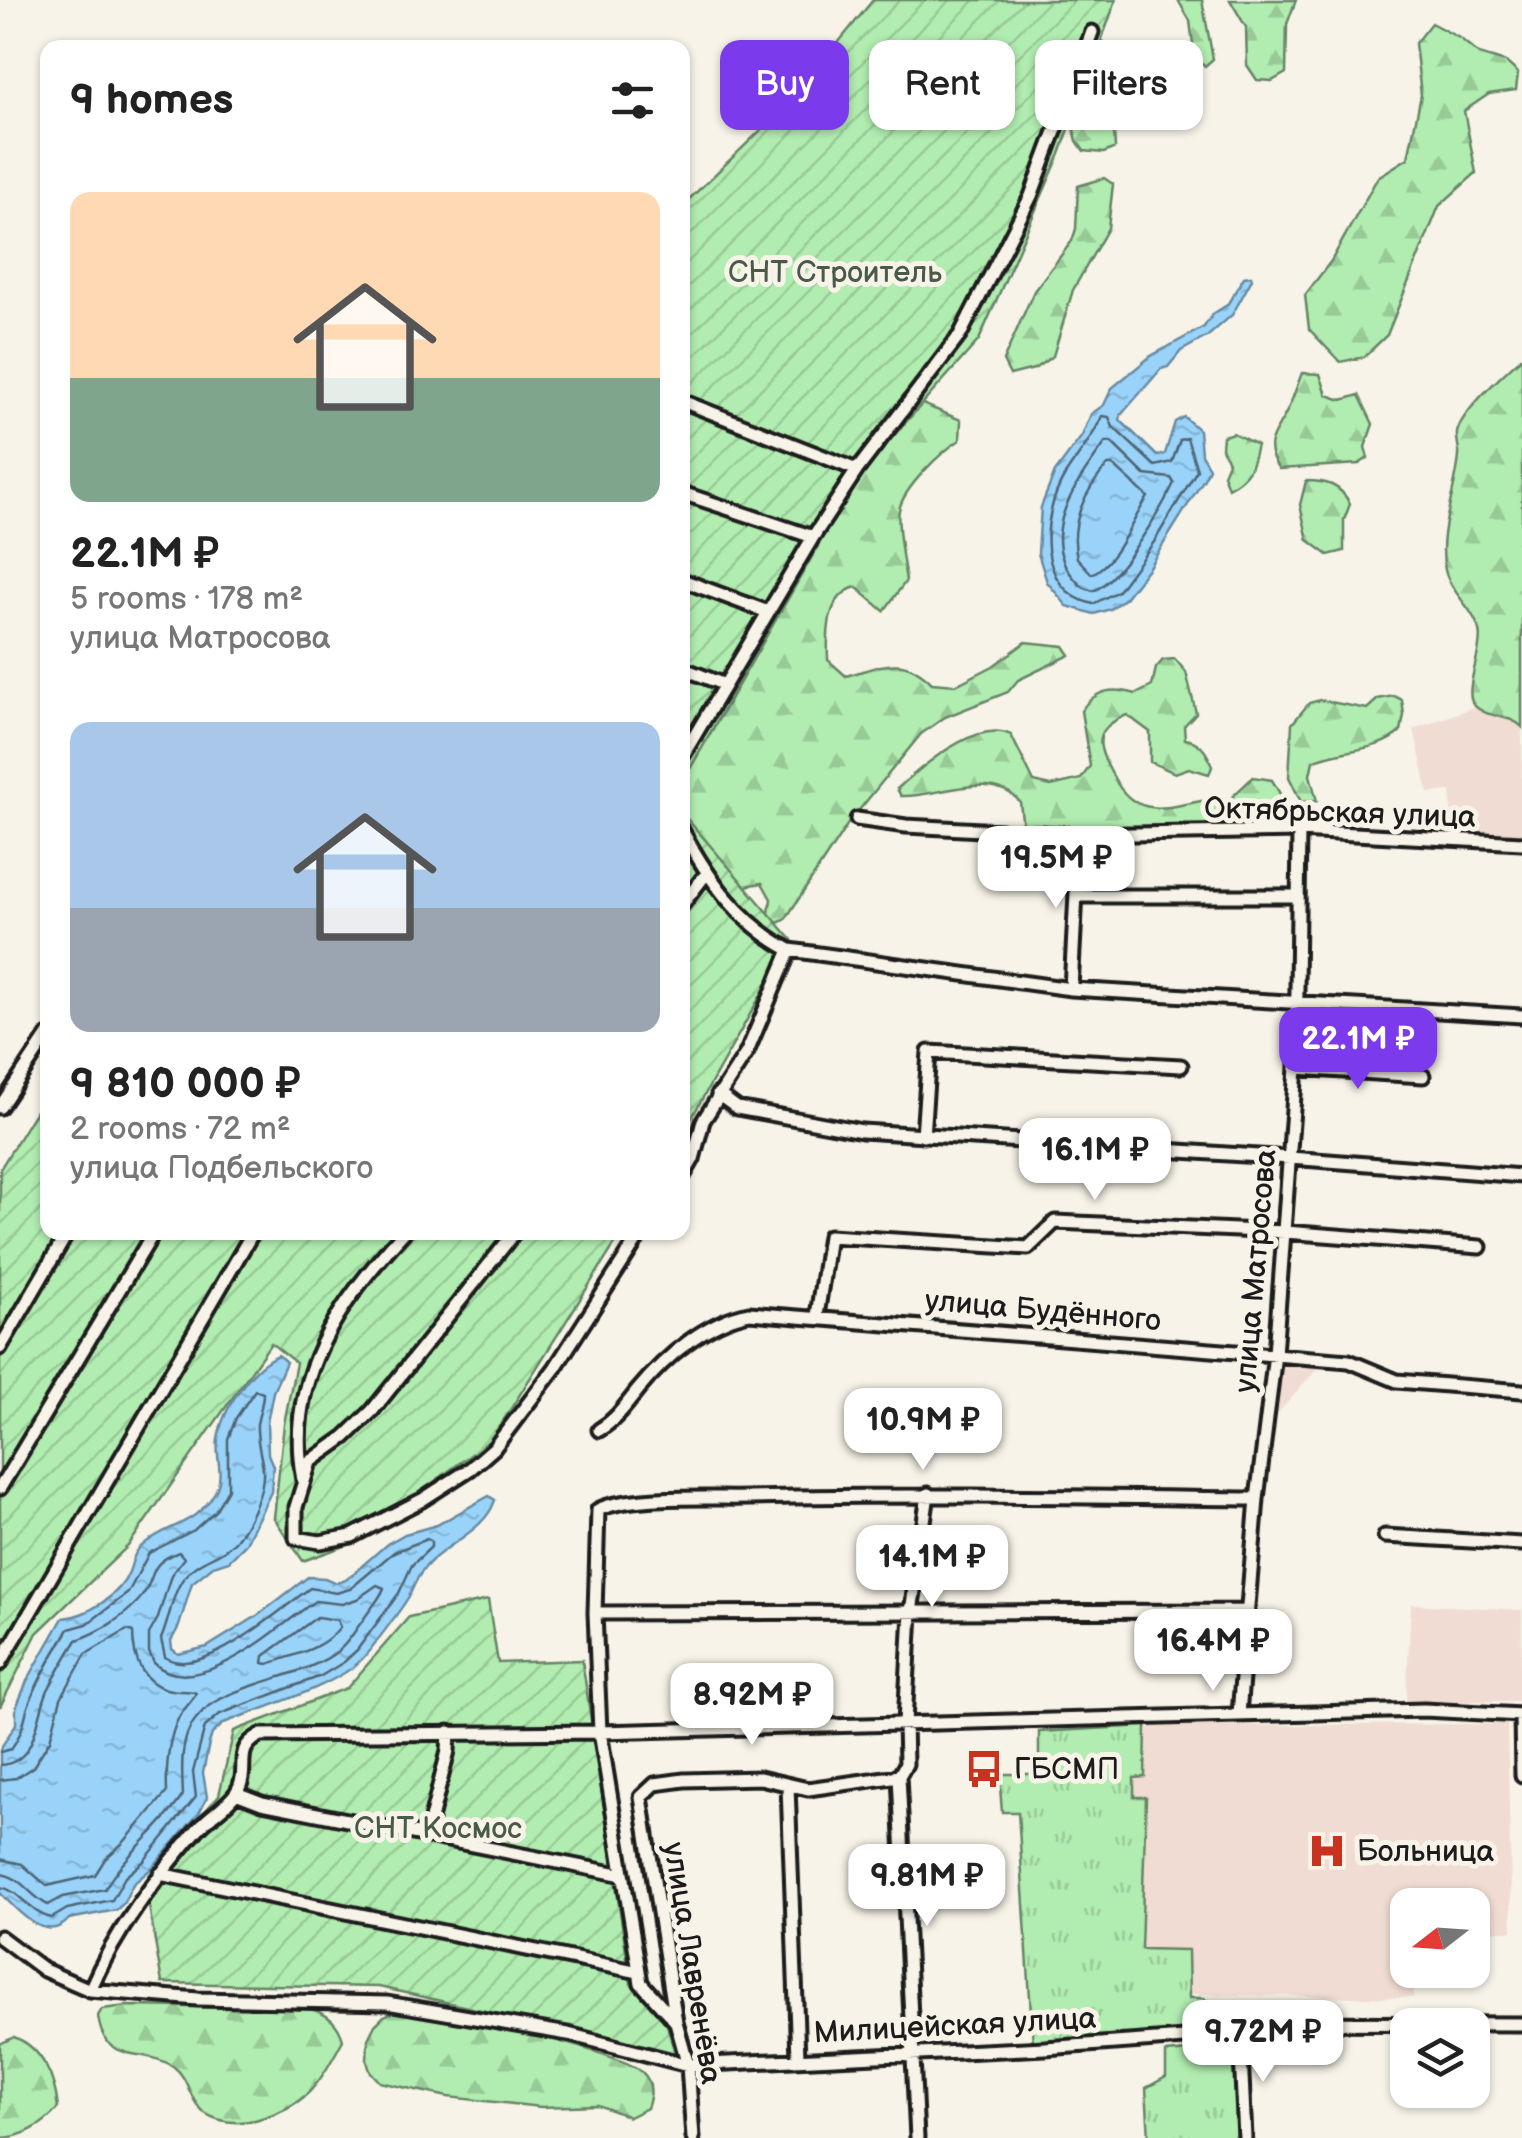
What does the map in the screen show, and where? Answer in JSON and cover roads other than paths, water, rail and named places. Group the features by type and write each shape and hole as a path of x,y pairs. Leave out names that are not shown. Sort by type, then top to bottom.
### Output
{"street":[{"path":"690,744 857,470 949,353 1031,196 1092,32"},
{"path":"690,404 857,470"},
{"path":"690,496 813,537"},
{"path":"690,583 768,612"},
{"path":"690,671 725,685"},
{"name":"Октябрьская улица","path":"857,819 906,826 1079,835 1299,831 1522,843"},
{"name":"улица Матросова","path":"1239,1714 1285,1232 1296,1068 1299,831"},
{"path":"1071,988 1079,835"},
{"path":"690,845 706,874 744,917 790,950 1071,988 1522,1016"},
{"path":"690,895 706,874"},
{"path":"1078,896 1298,896"},
{"path":"690,1164 703,1121 754,1038 790,950"},
{"path":"0,1107 40,1048"},
{"path":"923,1136 929,1052 1181,1066"},
{"path":"1296,1068 1423,1076"},
{"path":"718,1094 737,1108 805,1123 923,1136 1522,1176"},
{"path":"817,1316 828,1236 1028,1248 1055,1222 1285,1232 1480,1248"},
{"path":"0,1348 63,1240"},
{"path":"0,1488 149,1240"},
{"path":"0,1664 248,1240"},
{"path":"303,1480 297,1430 310,1368 332,1324 397,1240"},
{"path":"508,1240 372,1411 345,1437 316,1455 303,1480 296,1507 296,1538 320,1542 352,1536 397,1515 470,1469 515,1424 637,1240"},
{"name":"улица Будённого","path":"599,1430 613,1422 672,1355 728,1317 750,1313 1348,1361 1397,1380 1522,1391"},
{"path":"676,2022 641,1983 600,1732 594,1613 598,1510 625,1503 660,1501 928,1494 1257,1500"},
{"path":"917,2138 899,1776 906,1764 911,1612 928,1494"},
{"path":"1385,1536 1522,1544"},
{"path":"594,1613 1248,1611"},
{"path":"90,1990 119,1933 160,1874 206,1819 236,1793 244,1766 243,1750 261,1735 600,1732 1424,1710 1521,1715 1522,1775"},
{"path":"426,1836 448,1751 449,1732"},
{"path":"798,2058 788,1786 808,1789 899,1776"},
{"name":"улица Лавренёва","path":"693,2138 688,2065 676,2022 641,1796 654,1784 684,1780 760,1778 788,1786"},
{"path":"236,1793 262,1803 623,1876"},
{"path":"160,1874 639,1972"},
{"name":"Милицейская улица","path":"0,1937 44,1970 90,1990 198,1999 386,2003 568,2034 688,2065 913,2056 1240,2034 1272,2023 1522,2024"},
{"path":"1240,2034 1245,2138"}],"water":[{"path":"1251,276 1232,315 1161,369 1121,415 1120,420 1157,456 1165,454 1175,422 1184,417 1199,430 1201,454 1209,468 1204,479 1125,598 1094,614 1067,606 1047,582 1038,553 1041,507 1055,472 1112,388 1151,356 1204,327 1213,314 1227,305 1244,277"},
{"path":"278,1355 286,1362 273,1392 267,1422 268,1454 273,1466 271,1492 245,1545 229,1561 213,1566 192,1583 171,1641 178,1654 207,1647 257,1616 308,1577 336,1583 346,1580 387,1544 405,1534 437,1525 489,1496 495,1500 491,1510 426,1567 394,1618 351,1668 318,1687 224,1723 212,1734 203,1773 207,1797 199,1813 133,1884 123,1904 116,1910 69,1919 51,1929 42,1927 0,1893 0,1749 16,1724 16,1708 27,1681 63,1618 83,1613 111,1596 125,1580 140,1548 191,1518 208,1503 219,1479 217,1446 225,1415 248,1379"}],"place":[{"name":"ГБСМП","path":"984,1769"},
{"name":"Больница","path":"1327,1851"}],"park label":[{"name":"СНТ Строитель","path":"835,272"},
{"name":"СНТ Космос","path":"438,1828"}]}
